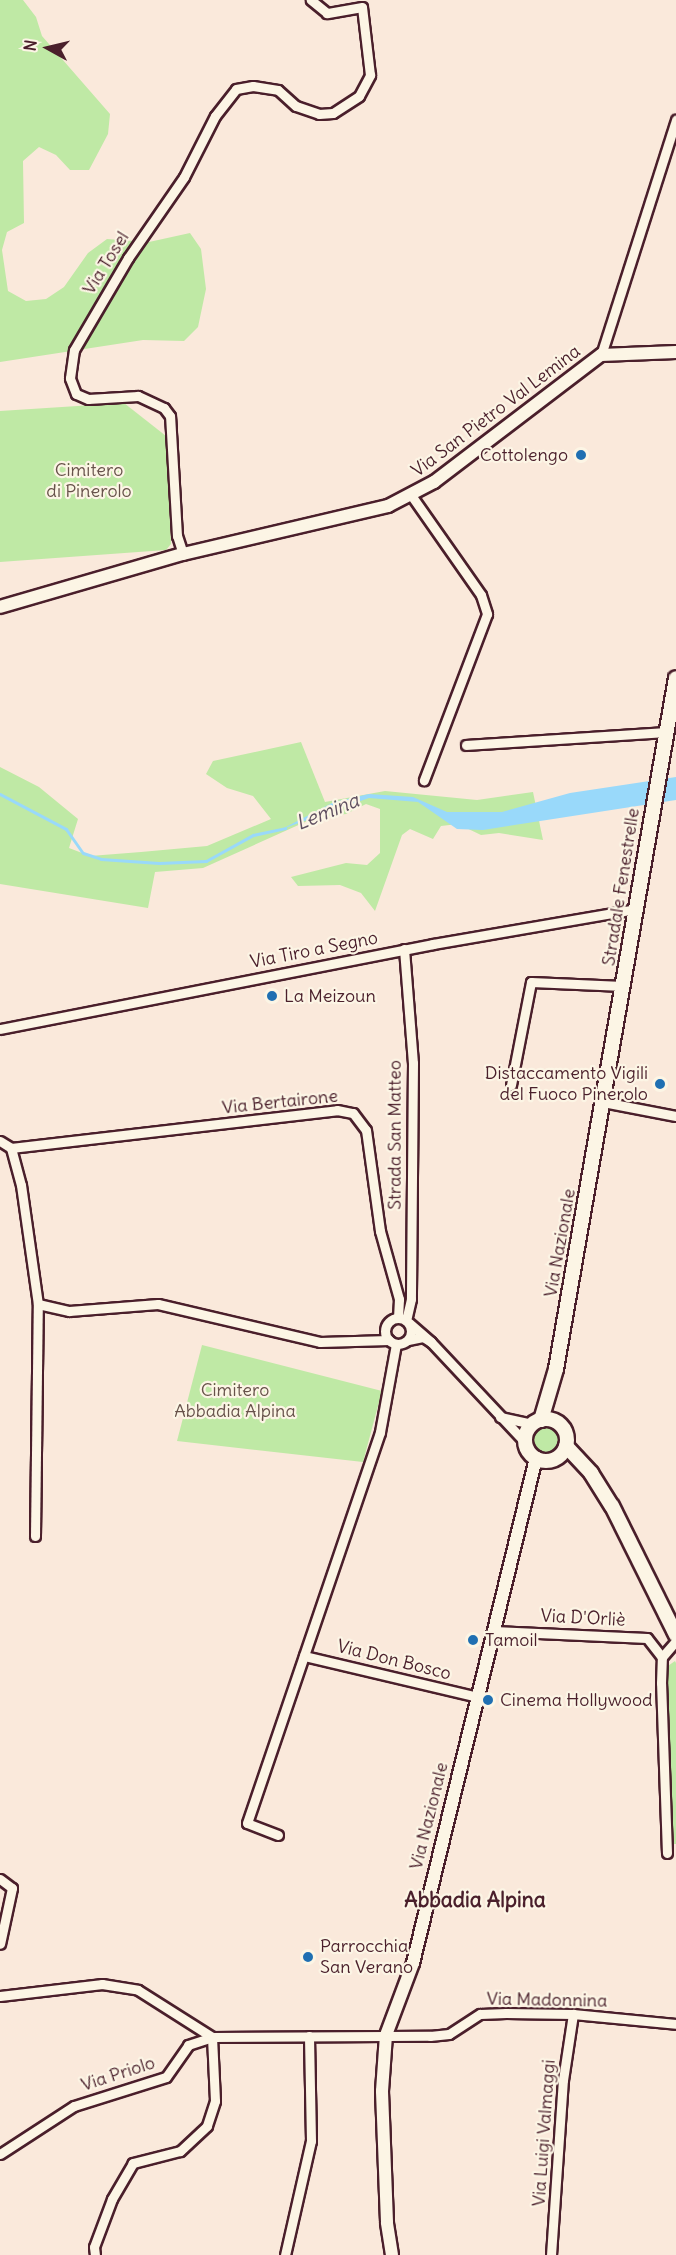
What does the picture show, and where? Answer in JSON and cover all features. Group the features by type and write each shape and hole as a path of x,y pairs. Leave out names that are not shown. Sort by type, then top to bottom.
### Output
{"main road":[{"name":"Stradale Fenestrelle","path":"603,1102 676,678"},
{"name":"Via Nazionale","path":"525,1442 537,1422 550,1389 603,1102"},
{"name":"Via Nazionale","path":"550,1389 558,1423 566,1433 562,1451"},
{"path":"537,1422 558,1423"},
{"path":"525,1442 536,1458 545,1461 562,1451 591,1473 612,1506 676,1635"}],"street":[{"path":"311,0 327,13 365,3"},
{"name":"Via Tosel","path":"183,554 177,536 170,416 164,408 138,396 88,399 76,394 70,378 75,350 128,258 184,177 204,133 236,89 278,90 296,106 319,114 333,113 359,96 370,75 365,3"},
{"name":"Via San Pietro Val Lemina","path":"0,607 183,554 361,514 411,495 509,427 601,355 676,120"},
{"path":"601,355 676,352"},
{"path":"411,495 481,595 487,614 424,780"},
{"path":"466,745 666,732"},
{"name":"Via Tiro a Segno","path":"0,1029 404,949 635,909"},
{"name":"Strada San Matteo","path":"404,949 413,1063 411,1299 404,1320"},
{"path":"511,1085 531,982 623,986"},
{"path":"603,1102 676,1116"},
{"name":"Via Bertairone","path":"11,1148 337,1110 353,1113 366,1130 380,1230 404,1320"},
{"path":"0,1141 11,1148 21,1185 38,1304 35,1536"},
{"path":"38,1304 69,1311 158,1304 320,1342 392,1342 423,1337 431,1342"},
{"path":"404,1320 411,1332 408,1340"},
{"path":"404,1320 431,1342 498,1416 525,1442"},
{"path":"278,1835 247,1823 380,1432 392,1342 386,1327 404,1320"},
{"path":"498,1416 537,1422"},
{"name":"Via Nazionale","path":"392,2255 387,2222 382,2091 386,2035 413,1963 536,1458"},
{"name":"Via D'Orliè","path":"494,1631 647,1638 662,1657"},
{"path":"667,1852 662,1657 676,1641"},
{"name":"Via Don Bosco","path":"304,1656 477,1698"},
{"path":"0,1879 12,1888 0,1944"},
{"path":"0,1996 102,1984 129,1989 177,2012 212,2037 215,2101 207,2126 180,2151 133,2163 112,2199 94,2247 95,2255"},
{"name":"Via Madonnina","path":"386,2035 449,2034 480,2014 573,2014 676,2024"},
{"name":"Via Luigi Valmaggi","path":"551,2255 563,2080 573,2014"},
{"name":"Via Priolo","path":"0,2154 74,2106 166,2077 188,2045 212,2037 386,2035"},
{"path":"285,2255 311,2140 309,2036"}],"green space":[{"path":"0,0 23,0 36,17 42,36 110,114 108,134 89,170 70,170 56,155 39,147 23,161 24,223 7,232 2,250 8,291 26,301 46,299 64,287 88,253 107,239 149,242 190,233 201,249 206,289 198,327 184,341 143,340 0,362"},
{"name":"Cimitero di Pinerolo","path":"124,403 166,436 171,544 166,550 0,562 0,411"},
{"path":"301,742 325,802 385,791 477,800 533,792 543,840 499,833 481,835 458,824 441,826 433,839 410,829 402,835 375,911 361,893 340,885 298,886 291,877 346,863 367,865 380,853 380,809 366,804 346,814 314,818 203,868 155,872 148,908 0,884 0,767 39,787 78,819 69,848 90,856 141,852 207,846 271,819 253,796 227,788 206,774 213,761"},
{"name":"Cimitero Abbadia Alpina","path":"202,1345 382,1391 363,1462 177,1441"},
{"path":"546,1426 556,1430 560,1440 556,1450 546,1454 536,1450 532,1440 536,1430"},
{"path":"675,1661 676,1844 672,1844 665,1668"}],"water":[{"path":"676,777 676,800 483,830 457,829 418,802 369,798 282,829 334,802 369,794 413,797 447,812 502,812 570,793"}],"waterway":[{"name":"Lemina","path":"0,794 66,829 83,853 101,859 159,863 206,861 253,835 285,828"}],"place":[{"name":"Cottolengo","path":"581,455"},
{"name":"La Meizoun","path":"272,996"},
{"name":"Distaccamento Vigili del Fuoco Pinerolo","path":"660,1084"},
{"name":"Tamoil","path":"473,1640"},
{"name":"Cinema Hollywood","path":"488,1700"},
{"name":"Parrocchia San Verano","path":"308,1957"}],"district":[{"name":"Abbadia Alpina","path":"475,1900"}]}
